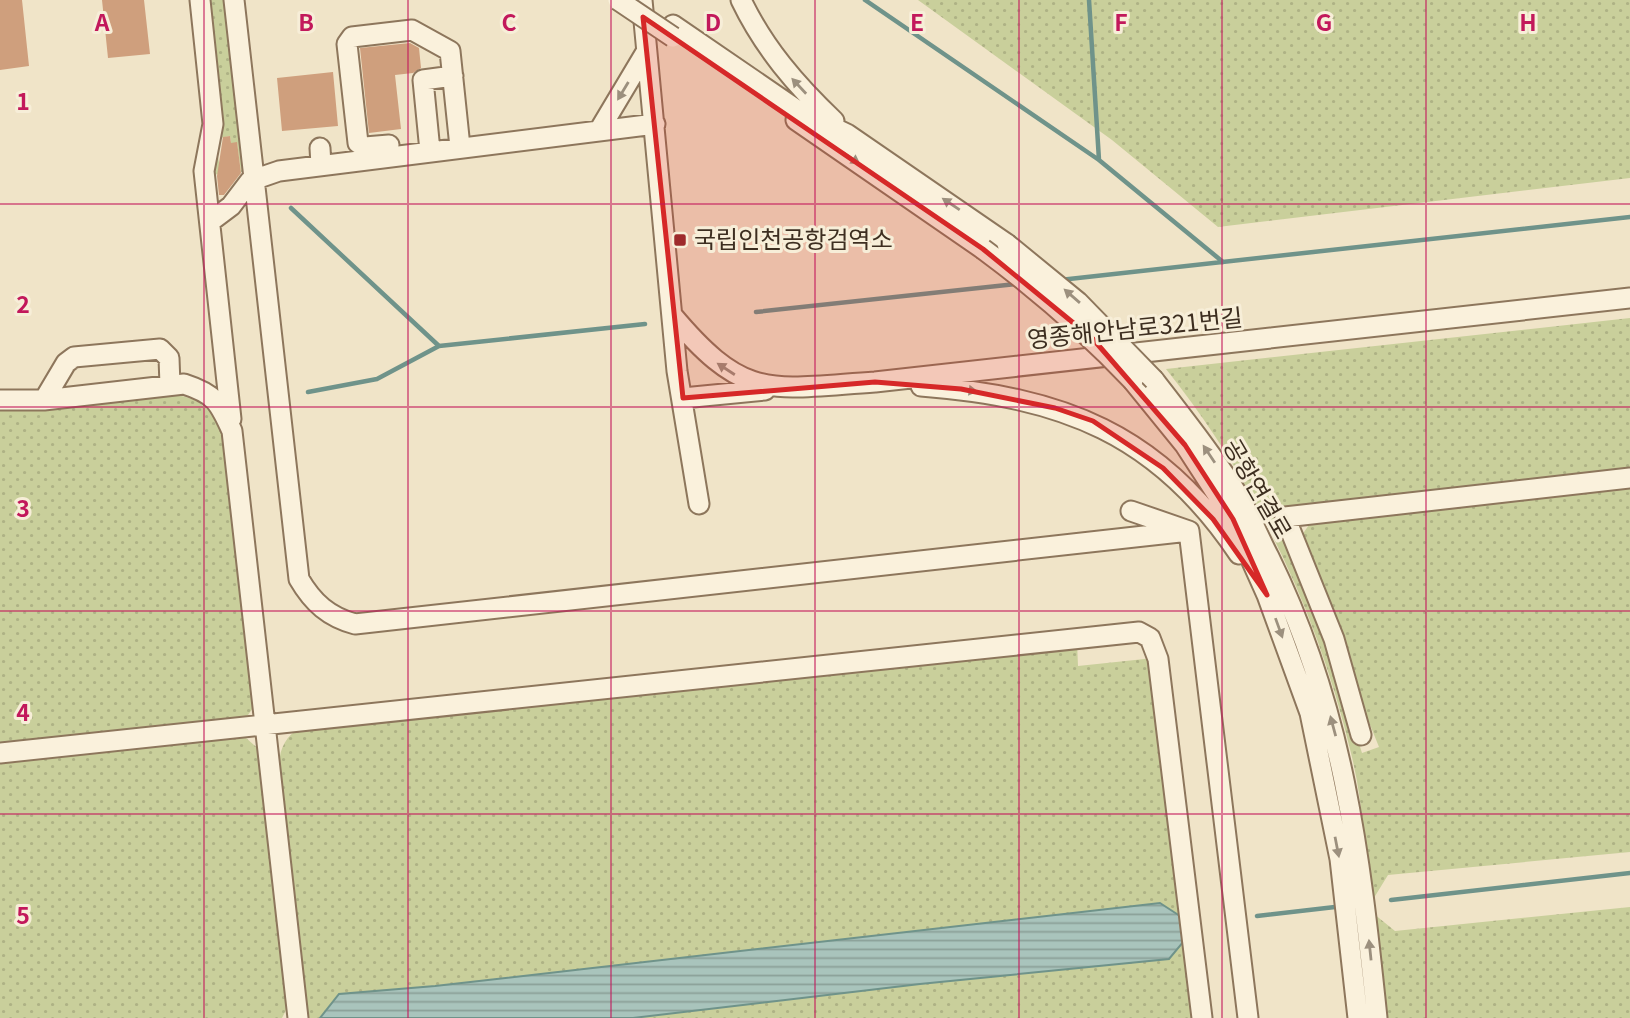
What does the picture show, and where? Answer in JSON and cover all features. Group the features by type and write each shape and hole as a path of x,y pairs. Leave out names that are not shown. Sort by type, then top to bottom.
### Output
{"street":[{"path":"200,0 213,124 204,171 298,1018"},
{"path":"234,0 299,579 308,594 337,619 355,624 1189,531"},
{"path":"618,0 673,31 797,110 847,134"},
{"path":"634,0 673,31"},
{"path":"642,0 671,315 699,504"},
{"path":"741,0 766,45 795,83 847,134"},
{"path":"430,146 365,147 358,143 347,44 352,37 412,30 450,51 460,142"},
{"name":"공항연결로","path":"673,31 983,249 1084,331 1133,381 1185,446 1233,519 1267,595 1310,713 1340,859 1358,1018"},
{"path":"600,129 646,52"},
{"path":"430,146 423,80 453,76"},
{"path":"211,221 231,206 254,179 321,156 655,124"},
{"name":"공항연결로","path":"847,134 1007,244 1078,302 1154,380 1241,501 1293,607 1319,678 1341,757 1361,865 1377,1018"},
{"name":"영종해안남로321번길","path":"671,315 706,353 734,375 762,386 790,388 875,382 1630,299"},
{"path":"44,400 66,363 74,357 160,349 169,358 177,384"},
{"path":"0,400 44,400 210,378 220,370 225,359"},
{"path":"875,382 961,389 1009,397 1093,421 1132,444 1187,490 1233,544 1267,595"},
{"path":"177,384 213,396 232,430"},
{"path":"683,398 790,388"},
{"path":"1362,735 1334,639 1285,517 1630,478"},
{"path":"1131,510 1189,531"},
{"path":"1189,531 1248,1018"},
{"path":"0,753 267,727 1139,632 1150,638 1158,659 1202,1018"}],"highlighted area":[{"path":"643,17 983,249 1093,339 1133,381 1185,445 1233,519 1267,595 1213,519 1163,468 1093,421 1055,408 961,389 875,382 683,398"}],"green space":[{"path":"203,0 230,0 249,171 241,172 237,143 231,143 230,136 220,138 220,144 216,145 221,174 208,175"},
{"path":"918,0 1630,0 1630,178 1218,227 1112,140"},
{"path":"1630,318 1630,475 1286,513 1362,753 1379,747 1356,690 1302,535 1313,519 1630,481 1630,852 1388,875 1372,901 1361,808 1351,753 1321,650 1302,600 1280,551 1228,457 1166,369"},
{"path":"173,395 194,400 209,411 229,446 255,705 248,715 237,721 0,749 0,411"},
{"path":"1077,642 1078,666 1154,658 1197,1018 307,1018 279,764 285,743 291,734 301,728"},
{"path":"233,736 246,738 262,752 290,1002 282,1018 0,1018 0,761"},
{"path":"1630,907 1630,1018 1386,1018 1374,914 1395,931"}],"water":[{"path":"1160,903 1180,916 1184,941 1169,959 920,984 633,1018 320,1018 339,994 435,986"}],"building":[{"path":"0,0 22,0 29,66 0,70"},
{"path":"102,0 144,0 150,54 108,58"},
{"path":"410,43 419,48 421,68 413,73 395,75 401,129 369,133 360,48"},
{"path":"333,72 338,126 282,131 277,78"},
{"path":"230,136 231,143 237,142 241,173 224,195 219,195 217,176 223,137"}],"waterway":[{"path":"865,0 1099,160 1223,262"},
{"path":"1089,0 1099,160"},
{"path":"291,208 439,346"},
{"path":"1060,280 1630,217"},
{"path":"756,312 1016,284"},
{"path":"308,392 377,379 439,346 645,324"},
{"path":"1391,900 1630,873"},
{"path":"1257,916 1335,907"}],"place":[{"name":"국립인천공항검역소","path":"680,240"}]}
